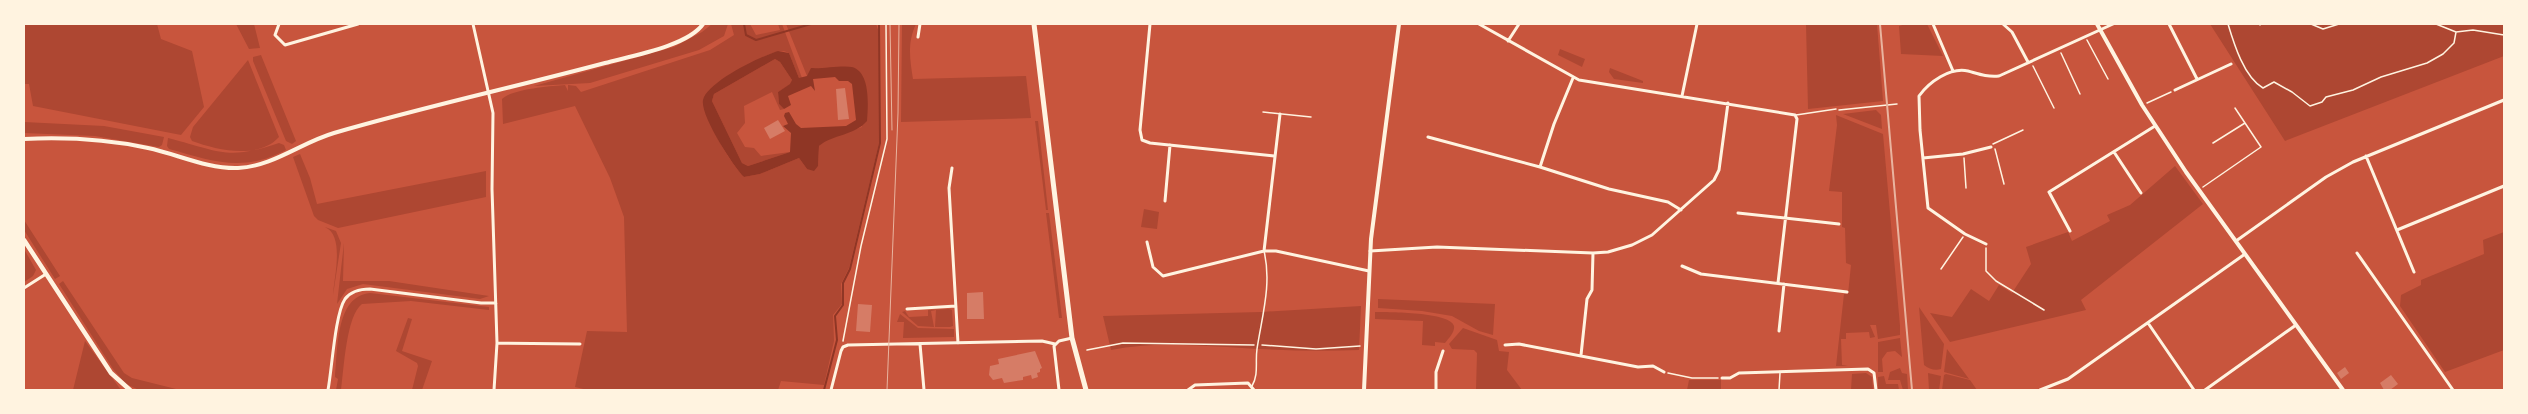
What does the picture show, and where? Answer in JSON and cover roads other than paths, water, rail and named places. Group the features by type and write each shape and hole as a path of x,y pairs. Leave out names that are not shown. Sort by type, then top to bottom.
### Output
{"main road":[{"path":"1034,24 1072,338 1086,390"},
{"path":"24,240 111,373 130,390"}],"street":[{"path":"278,24 275,35 285,45 358,24"},
{"path":"473,24 490,93 494,136 492,189 497,343 494,390"},
{"path":"24,139 90,139 152,149 221,167 252,167 279,158 327,135 490,93 673,43 695,32 703,24"},
{"path":"918,37 920,24"},
{"path":"1150,24 1140,135 1146,142 1274,156"},
{"path":"1364,390 1370,251 1399,24"},
{"path":"1479,24 1573,78 1795,115 1797,119 1778,283"},
{"path":"1508,41 1519,24"},
{"path":"1682,96 1697,24"},
{"path":"1933,24 1953,71"},
{"path":"2004,24 2012,32 2029,61"},
{"path":"2097,24 2142,105 2156,126 2342,390"},
{"path":"1986,244 1965,234 1928,208 1919,96 1931,83 1953,71 1968,71 1987,77 1999,76 2113,24"},
{"path":"2169,24 2197,79"},
{"path":"2175,90 2231,64"},
{"path":"1540,166 1554,124 1573,78"},
{"path":"2236,241 2326,177 2366,156 2504,100"},
{"path":"1370,251 1436,248 1593,253 1622,249 1642,241 1681,210 1717,175 1728,104"},
{"path":"1264,251 1280,114"},
{"path":"2070,231 2050,192 2156,126"},
{"path":"1428,137 1540,166 1609,189 1668,202 1681,210"},
{"path":"1165,201 1170,145"},
{"path":"1923,158 1963,154 1991,147"},
{"path":"2114,152 2141,193"},
{"path":"2366,156 2414,272"},
{"path":"952,168 949,188 958,343"},
{"path":"2397,230 2504,186"},
{"path":"1738,213 1839,224"},
{"path":"1147,242 1153,267 1163,276 1264,251 1276,251 1369,271"},
{"path":"1581,355 1587,299 1592,290 1593,253"},
{"path":"2357,253 2454,390"},
{"path":"2040,390 2068,380 2245,254"},
{"path":"1682,266 1701,274 1847,292"},
{"path":"24,288 46,274"},
{"path":"1779,331 1784,284"},
{"path":"328,390 342,306 345,299 357,290 370,289 481,303 496,303"},
{"path":"907,309 956,306"},
{"path":"2148,323 2194,390"},
{"path":"2204,390 2296,326"},
{"path":"831,390 843,347 1042,341 1055,344 1059,341 1072,338"},
{"path":"497,343 580,344"},
{"path":"920,344 924,390"},
{"path":"1055,344 1054,352 1059,390"},
{"path":"1505,345 1519,344 1638,366 1653,366 1664,372"},
{"path":"1436,390 1436,372 1443,351"},
{"path":"1722,378 1730,378 1739,373 1780,373 1819,369 1870,370 1875,375 1876,390"},
{"path":"1188,390 1195,385 1248,383 1254,390"}],"lane":[{"path":"1795,115 1836,109"},
{"path":"1263,112 1311,117"},
{"path":"1252,386 1257,374 1257,345 1267,296 1267,262 1264,251"},
{"path":"1779,390 1780,373"}],"waterway":[{"path":"744,24 746,35 756,40 811,24"},
{"path":"824,390 837,340 835,316 843,305 843,283 850,269 880,143 879,24"}],"tram line":[{"path":"890,24 892,130"},
{"path":"887,390 898,113 899,24"}],"railway":[{"path":"1880,24 1912,390"}]}
